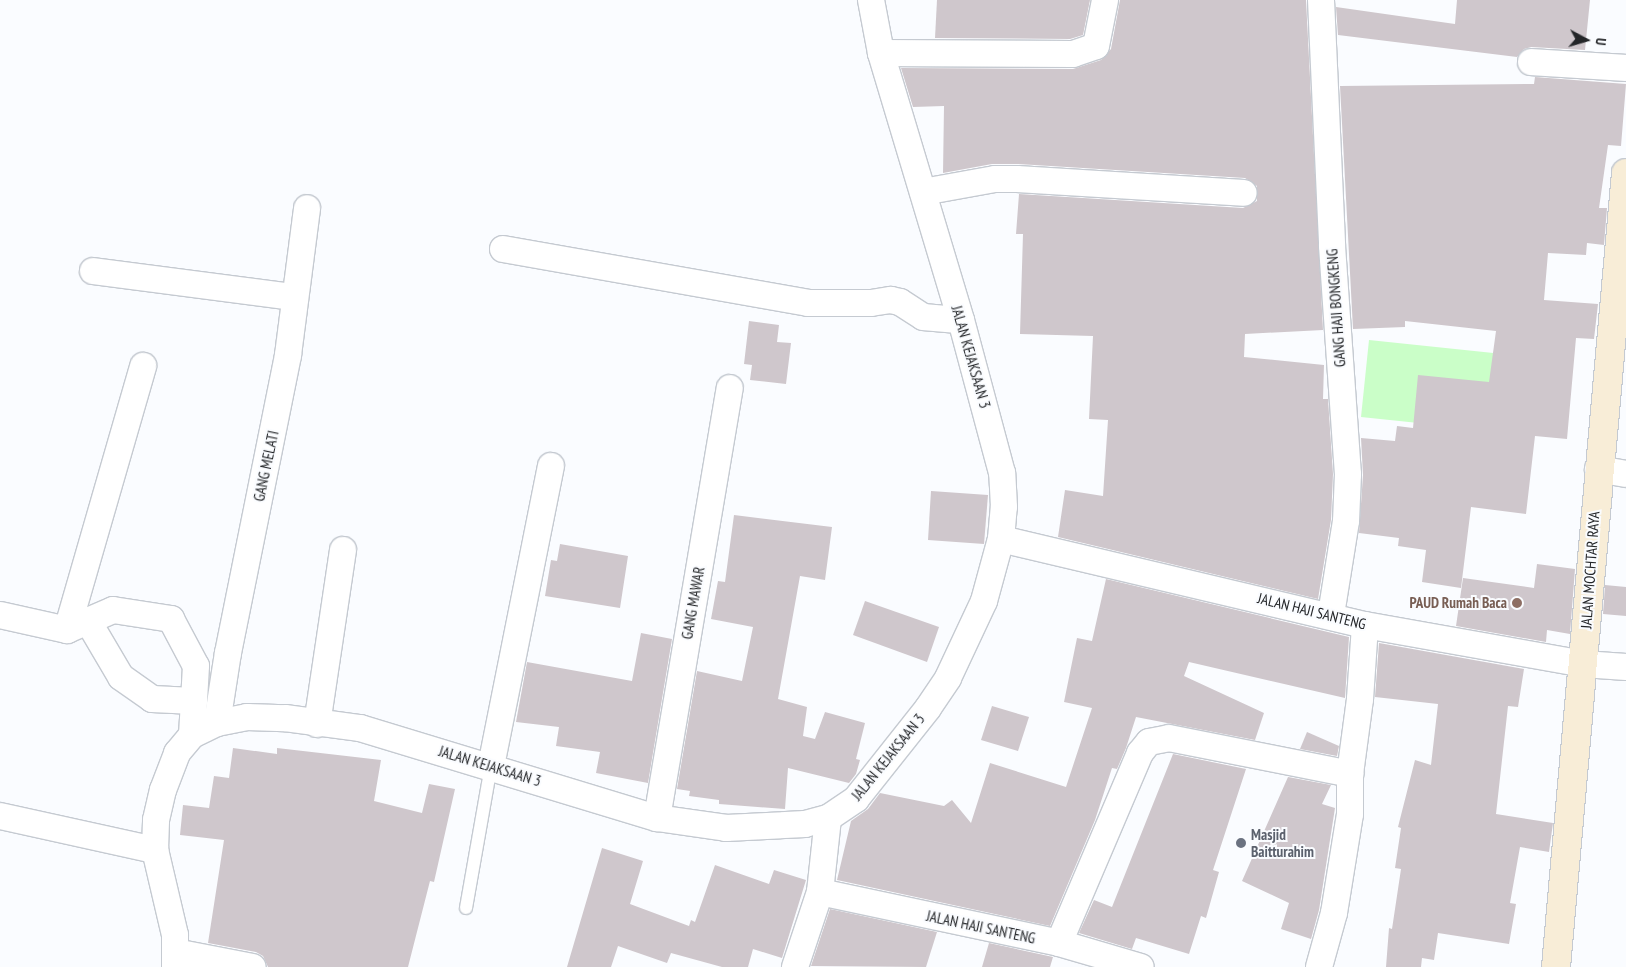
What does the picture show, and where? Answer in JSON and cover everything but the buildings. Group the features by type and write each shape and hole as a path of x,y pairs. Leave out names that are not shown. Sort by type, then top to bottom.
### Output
{"street":[{"name":"JALAN KEJAKSAAN 3","path":"175,959 169,904 155,850 163,790 177,753 192,735 217,722 247,717 285,718 317,724 360,728 491,766 657,818 726,828 805,824 828,818 856,799 876,776 948,678 984,601 1001,539 1004,507 1002,473 961,320 882,53 871,0"},
{"path":"882,53 1073,54 1096,46 1105,0"},
{"name":"GANG HAJI BONGKENG","path":"1321,0 1332,256 1348,474 1346,521 1331,615"},
{"path":"1531,62 1626,68"},
{"name":"JALAN MOCHTAR RAYA","path":"1556,967 1598,469 1626,173"},
{"path":"923,192 995,179 1017,179 1244,193"},
{"name":"GANG MELATI","path":"217,722 228,653 288,355 294,297 308,208"},
{"path":"504,250 808,303 871,303 891,300 900,302 923,317 961,320"},
{"path":"93,271 294,297"},
{"path":"78,625 143,366"},
{"name":"GANG MAWAR","path":"657,818 730,388"},
{"path":"491,766 551,466"},
{"path":"1598,469 1626,474"},
{"name":"JALAN HAJI SANTENG","path":"1001,539 1331,615 1365,625 1583,664 1626,667"},
{"path":"317,724 343,550"},
{"path":"0,616 78,625 114,610 171,619 196,666 192,735"},
{"path":"78,625 121,677 152,699 194,701"},
{"path":"1319,967 1334,913 1347,834 1350,774 1360,699 1365,625"},
{"path":"1059,944 1140,753 1149,742 1170,738 1350,774"},
{"path":"0,816 155,850"},
{"path":"795,967 820,892 828,818"},
{"name":"JALAN HAJI SANTENG","path":"820,892 1059,944 1141,967"},
{"path":"175,959 253,967"}],"lane":[{"path":"466,908 491,766"}],"green space":[{"path":"1369,340 1522,356 1514,433 1361,417"}],"place":[{"name":"PAUD Rumah Baca","path":"1517,603"},
{"name":"Masjid Baitturahim","path":"1241,843"}]}
